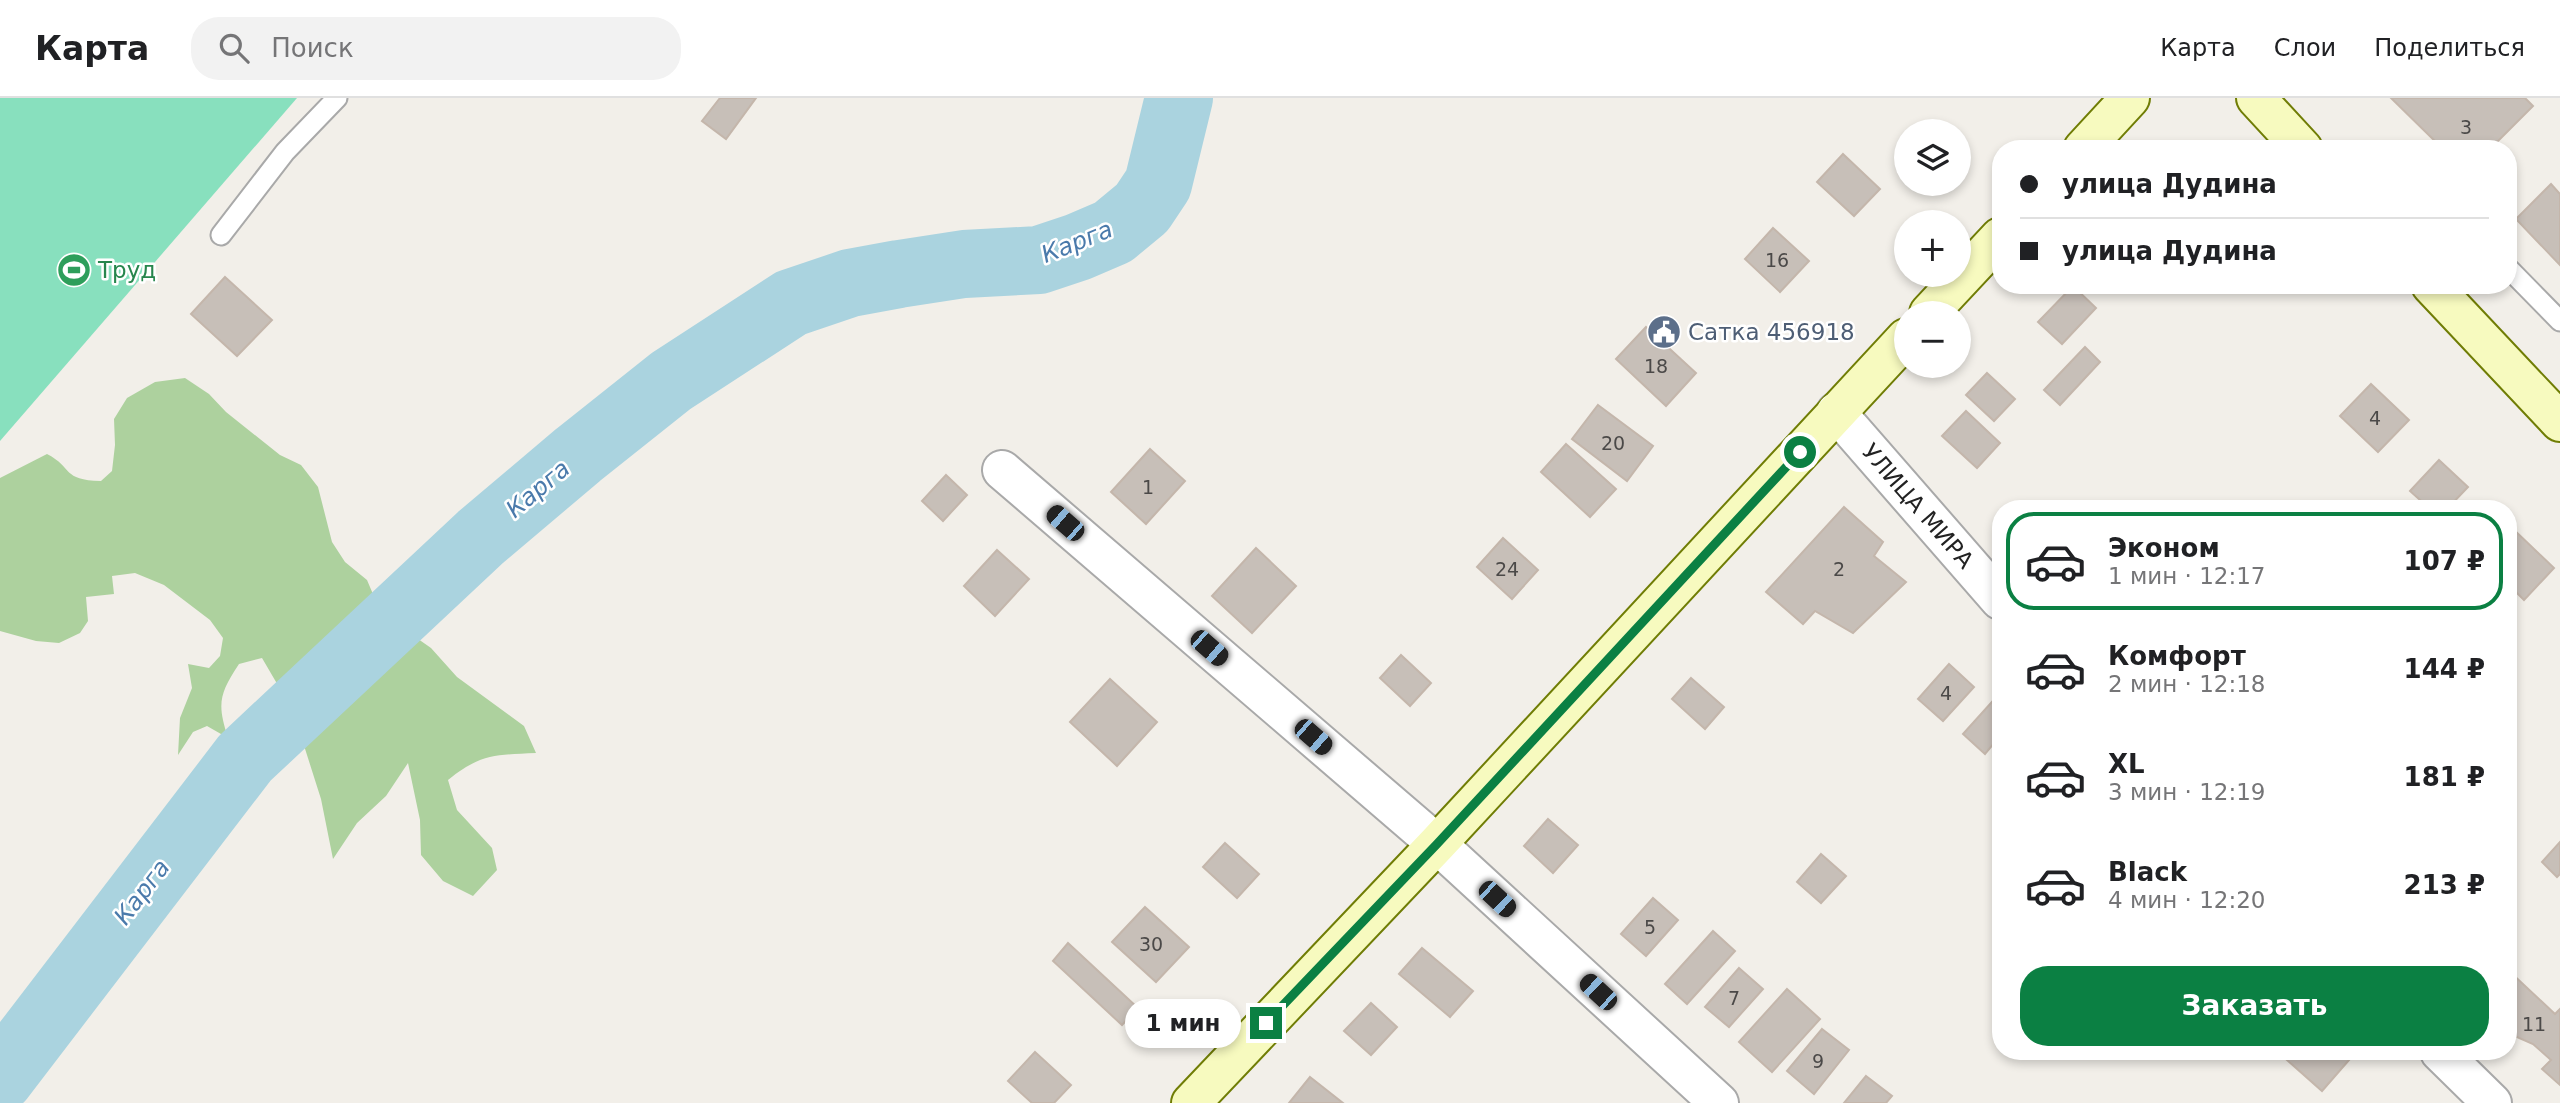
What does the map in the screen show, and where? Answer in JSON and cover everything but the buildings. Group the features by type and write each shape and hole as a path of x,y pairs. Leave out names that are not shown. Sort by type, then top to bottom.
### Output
{"street":[{"path":"2091,140 2130,98"},
{"path":"2256,98 2296,140"},
{"path":"1940,301 1992,246"},
{"path":"2439,294 2560,422"},
{"path":"1191,1103 1437,844 1894,351"},
{"name":"УЛИЦА МИРА","path":"1836,412 1992,591"},
{"path":"1002,470 1437,844 1720,1103"},
{"path":"2448,1060 2492,1103"}],"lane":[{"path":"221,235 285,152 337,98"},
{"path":"2517,277 2560,321"}],"green space":[{"name":"Труд","path":"0,98 297,98 0,441"},
{"path":"185,378 209,394 226,412 280,455 301,465 318,487 332,542 345,562 367,580 381,613 431,648 457,677 524,726 536,753 509,754 479,761 448,780 457,810 492,848 497,870 473,896 443,881 421,855 420,820 408,763 386,796 357,823 333,859 321,799 293,711 262,658 239,664 227,683 221,708 228,738 207,726 193,732 178,755 180,718 192,688 188,664 209,668 220,656 223,638 210,620 164,585 135,573 112,576 114,594 86,597 88,621 80,633 59,643 36,641 0,631 0,478 47,454 73,476 101,481 112,471 114,419 127,398 155,382"}],"waterway":[{"name":"Карга","path":"0,1078 245,758 481,537 578,455 671,381 791,303 850,283 899,274 964,264 1039,260 1113,232 1142,208 1158,184 1179,98"}],"place":[{"name":"Труд","path":"74,270"},
{"name":"Сатка 456918","path":"1664,332"}],"route":[{"path":"1266,1023 1437,844 1800,452"}]}
